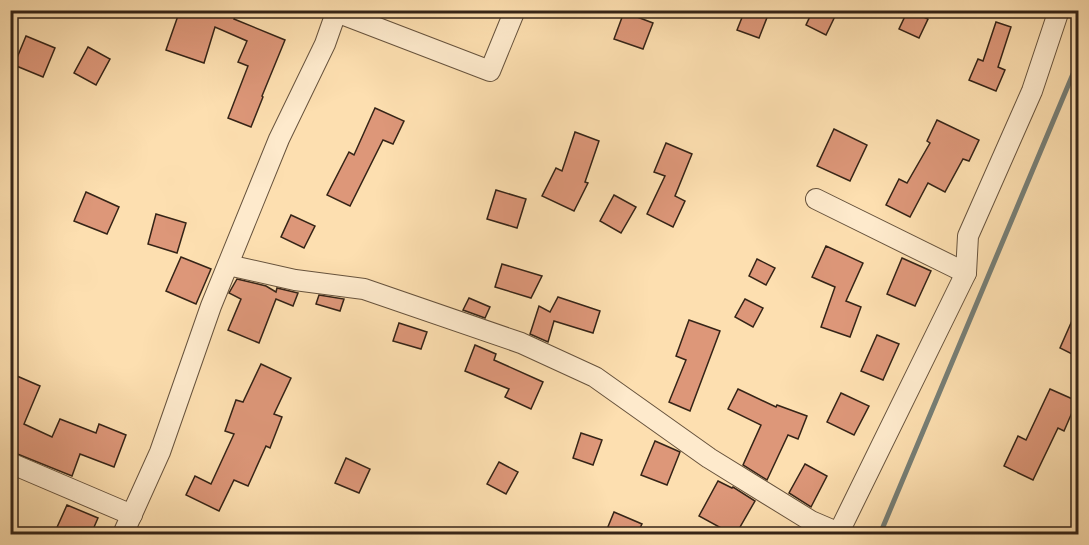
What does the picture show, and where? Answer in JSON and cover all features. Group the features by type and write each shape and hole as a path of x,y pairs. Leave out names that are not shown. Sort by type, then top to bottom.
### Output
{"street":[{"path":"123,534 160,452 211,306 279,140 325,44 335,11 490,71 515,10"},
{"path":"228,265 295,280 364,289 521,343 595,377 709,458 811,521 839,534 966,273 968,236 1032,91 1059,10"},
{"path":"816,199 966,273"},
{"path":"10,464 132,514"}],"building":[{"path":"180,10 238,10 234,19 285,40 251,127 228,118 248,66 238,62 247,41 215,27 204,63 166,50"},
{"path":"745,10 770,10 759,38 737,30"},
{"path":"813,10 838,10 826,35 806,25"},
{"path":"908,10 928,19 919,38 899,29"},
{"path":"624,12 653,23 643,49 614,39"},
{"path":"996,22 1011,27 998,67 1005,70 996,91 969,80 978,59 983,61"},
{"path":"26,36 55,48 43,77 14,65"},
{"path":"88,47 110,59 96,85 74,73"},
{"path":"375,108 404,121 393,144 383,140 350,206 327,195 349,152 354,155"},
{"path":"937,120 979,140 969,161 963,159 945,192 928,183 910,217 886,205 899,179 907,183 930,143 927,141"},
{"path":"834,129 867,145 850,181 817,166"},
{"path":"575,132 599,141 585,182 588,183 574,211 542,196 556,168 562,171"},
{"path":"666,143 692,154 675,196 685,201 673,227 647,214 665,176 654,172"},
{"path":"496,190 526,199 517,228 487,219"},
{"path":"86,192 119,207 107,234 74,221"},
{"path":"614,195 636,207 621,233 600,221"},
{"path":"156,214 186,223 177,253 148,244"},
{"path":"291,215 315,226 304,248 281,237"},
{"path":"826,246 863,263 846,301 861,307 850,337 821,327 835,287 812,277"},
{"path":"181,257 211,269 196,304 166,291"},
{"path":"902,258 931,271 915,306 887,294"},
{"path":"757,259 775,268 766,285 749,276"},
{"path":"502,264 542,276 531,298 495,287"},
{"path":"237,279 266,286 276,292 277,288 298,293 293,306 276,299 259,343 228,330 241,299 229,293"},
{"path":"319,295 344,299 340,311 316,304"},
{"path":"558,297 600,311 593,333 554,321 548,342 530,334 539,306 550,312"},
{"path":"469,298 490,307 485,318 463,310"},
{"path":"745,299 763,308 753,327 735,317"},
{"path":"1078,307 1078,357 1060,348"},
{"path":"689,320 720,331 690,411 669,402 686,360 676,356"},
{"path":"399,323 427,332 421,349 393,341"},
{"path":"877,335 899,344 883,380 861,371"},
{"path":"475,345 496,354 494,360 543,382 531,409 505,397 509,389 465,371"},
{"path":"261,364 291,378 274,414 282,417 270,448 266,446 248,486 234,480 219,511 186,495 195,476 211,484 234,434 225,431 236,400 243,402"},
{"path":"10,373 40,386 24,424 52,437 60,419 96,433 99,424 126,435 114,467 80,454 72,476 10,451"},
{"path":"738,389 776,407 777,405 807,416 798,439 788,435 767,480 743,465 761,425 728,409"},
{"path":"1050,389 1077,401 1064,431 1058,428 1033,480 1004,466 1018,436 1026,440"},
{"path":"841,393 869,406 854,435 827,422"},
{"path":"581,433 602,440 593,465 573,458"},
{"path":"655,441 680,452 667,485 641,475"},
{"path":"346,458 370,469 359,493 335,483"},
{"path":"499,462 518,472 506,494 487,484"},
{"path":"805,464 827,476 811,507 789,493"},
{"path":"718,481 733,487 755,501 736,534 699,516"},
{"path":"67,505 98,518 91,534 54,534"},
{"path":"614,512 642,524 637,534 605,534"}],"waterway":[{"path":"880,534 1078,62"}]}
